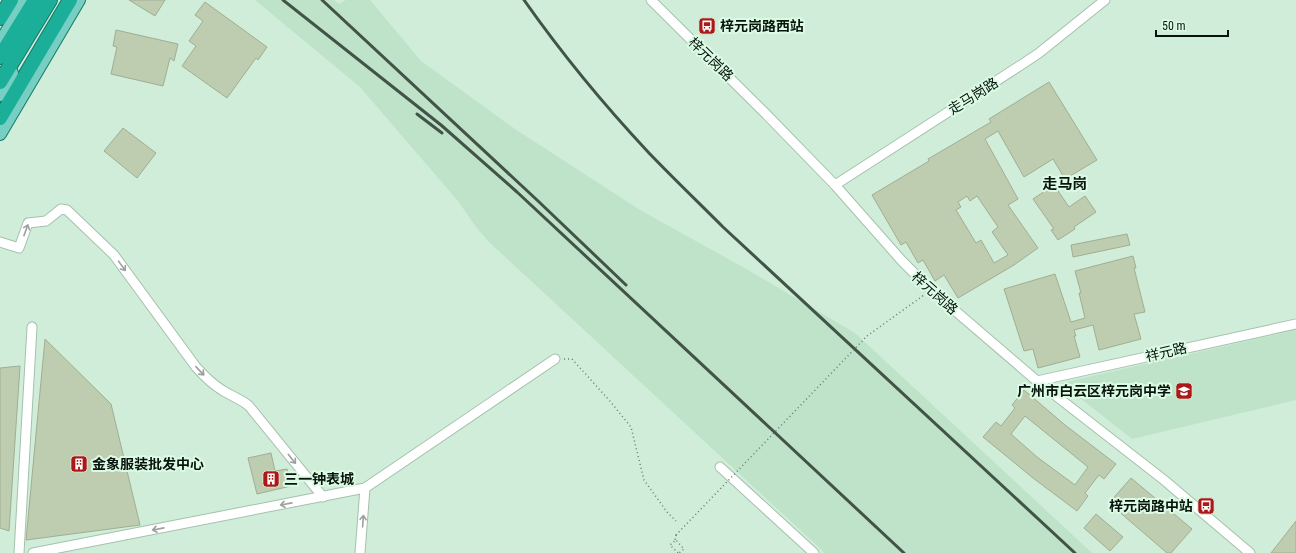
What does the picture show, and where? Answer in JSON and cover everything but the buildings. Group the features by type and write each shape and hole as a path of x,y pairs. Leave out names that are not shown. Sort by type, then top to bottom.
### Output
{"highway":[{"path":"0,18 11,0"},
{"path":"0,57 35,0"},
{"path":"0,82 50,0"},
{"path":"0,118 70,0"}],"main road":[{"path":"0,43 25,0"},
{"path":"0,95 55,0"},
{"path":"0,134 79,0"}],"street":[{"name":"梓元岗路","path":"651,0 835,185 902,261 931,290 1037,381 1164,480 1250,553"},
{"name":"走马岗路","path":"835,185 1027,61 1105,0"},
{"path":"0,242 19,248 28,223 46,221 61,209 67,210 114,255 196,367 211,382 249,406 323,496"},
{"name":"祥元路","path":"1037,381 1296,324"},
{"path":"19,553 32,327"},
{"path":"33,553 70,549 365,488 554,358"},
{"path":"720,468 814,553"},
{"path":"360,553 365,488"}],"path":[{"path":"679,553 684,549 675,539 676,535 867,336 931,290"},
{"path":"554,358 572,359 631,427 644,480 667,512 676,521"},
{"path":"676,540 684,549 679,553 670,545 676,540"}],"shaded area":[{"path":"255,0 334,0 339,4 346,0 370,0 421,61 515,129 640,210 748,270 855,333 1092,553 825,553 489,242 476,227 458,201 360,87"},
{"name":"广州市白云区梓元岗中学","path":"1296,330 1296,400 1132,439 1061,383"}],"railway":[{"path":"283,0 441,125 517,192 904,553"},
{"path":"322,0 626,285"},
{"path":"524,0 553,40 600,98 667,172 723,227 1075,553"},
{"path":"417,114 442,133"}],"place":[{"name":"梓元岗路西站","path":"707,26"},
{"name":"广州市白云区梓元岗中学","path":"1184,391"},
{"name":"金象服装批发中心","path":"79,464"},
{"name":"三一钟表城","path":"271,479"},
{"name":"梓元岗路中站","path":"1206,506"}],"district":[{"name":"走马岗","path":"1065,184"}]}
